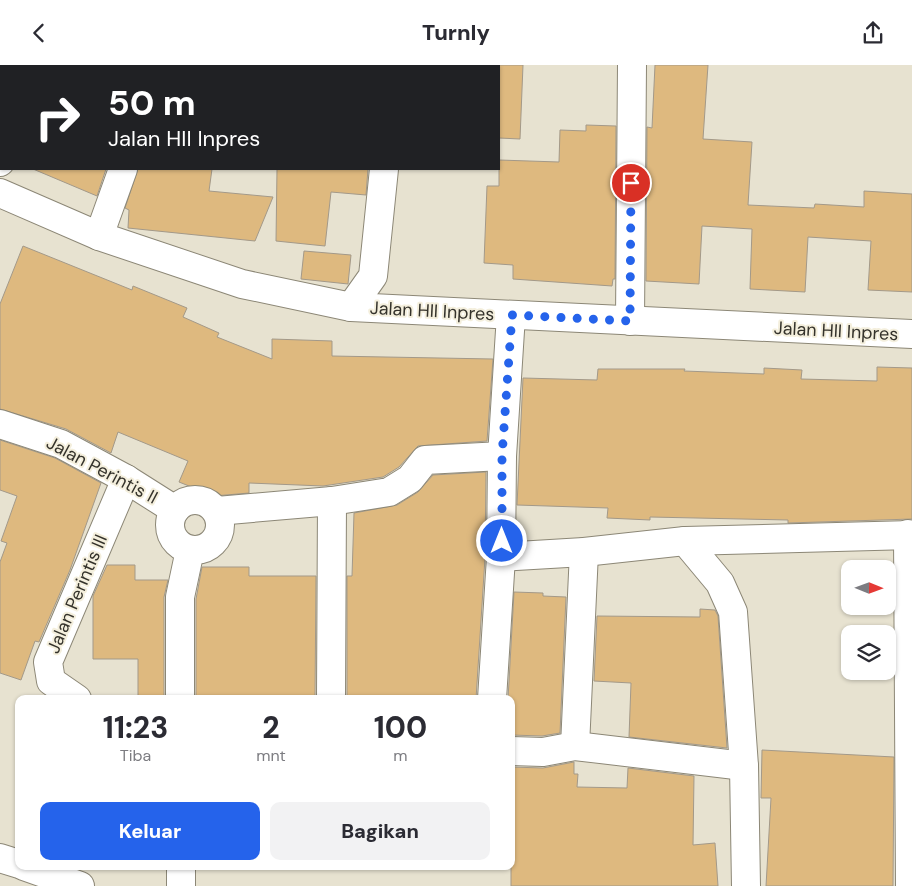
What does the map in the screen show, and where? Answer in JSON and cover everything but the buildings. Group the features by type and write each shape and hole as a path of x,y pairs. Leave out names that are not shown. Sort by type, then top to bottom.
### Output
{"street":[{"path":"630,321 632,65"},
{"path":"99,236 123,170"},
{"path":"351,307 373,276 384,170"},
{"name":"Jalan HII Inpres","path":"0,193 99,236 242,284 351,307 912,334"},
{"path":"492,695 501,557 502,456 512,315"},
{"name":"Jalan Perintis II","path":"0,424 61,444 126,479 175,510"},
{"path":"217,511 332,501 389,492 410,479 425,460 502,456"},
{"name":"Jalan Perintis III","path":"71,695 51,681 48,662 126,479"},
{"path":"191,500 201,500 217,511 220,531 216,540 209,547 200,550 190,550 181,546 171,529 171,519 175,510 182,503 191,500"},
{"path":"331,695 332,501"},
{"path":"501,557 584,552 685,541 910,535 910,886"},
{"path":"685,541 720,583 733,612 744,766 746,886"},
{"path":"180,695 180,597 190,550"},
{"path":"575,746 584,552"},
{"path":"515,751 543,752 575,746 744,766"},
{"path":"0,858 15,864"},
{"path":"35,870 80,886"},
{"path":"181,886 182,870"}],"route":[{"path":"502,541 502,456 512,315 630,321 631,183"}]}
